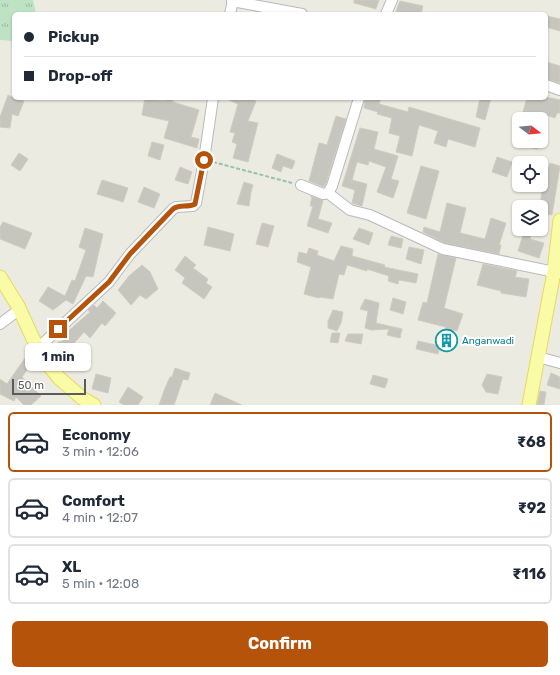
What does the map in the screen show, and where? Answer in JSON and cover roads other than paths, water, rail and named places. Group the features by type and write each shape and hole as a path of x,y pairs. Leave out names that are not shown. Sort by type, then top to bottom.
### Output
{"main road":[{"path":"529,405 557,272 560,220"},
{"path":"0,277 20,309 41,356 59,378 82,398 94,405"}],"street":[{"path":"387,12 392,0"},
{"path":"230,12 233,1 291,12"},
{"path":"548,86 560,90"},
{"path":"38,348 109,282 130,254 173,209 176,207 191,206 195,204 204,160 213,100"},
{"path":"328,193 332,186 358,100"},
{"path":"301,185 323,194 328,193 350,210 370,215 443,249 557,272"},
{"path":"0,324 20,309"},
{"path":"538,357 560,363"}],"place":[{"name":"Anganwadi","path":"447,341"}]}
